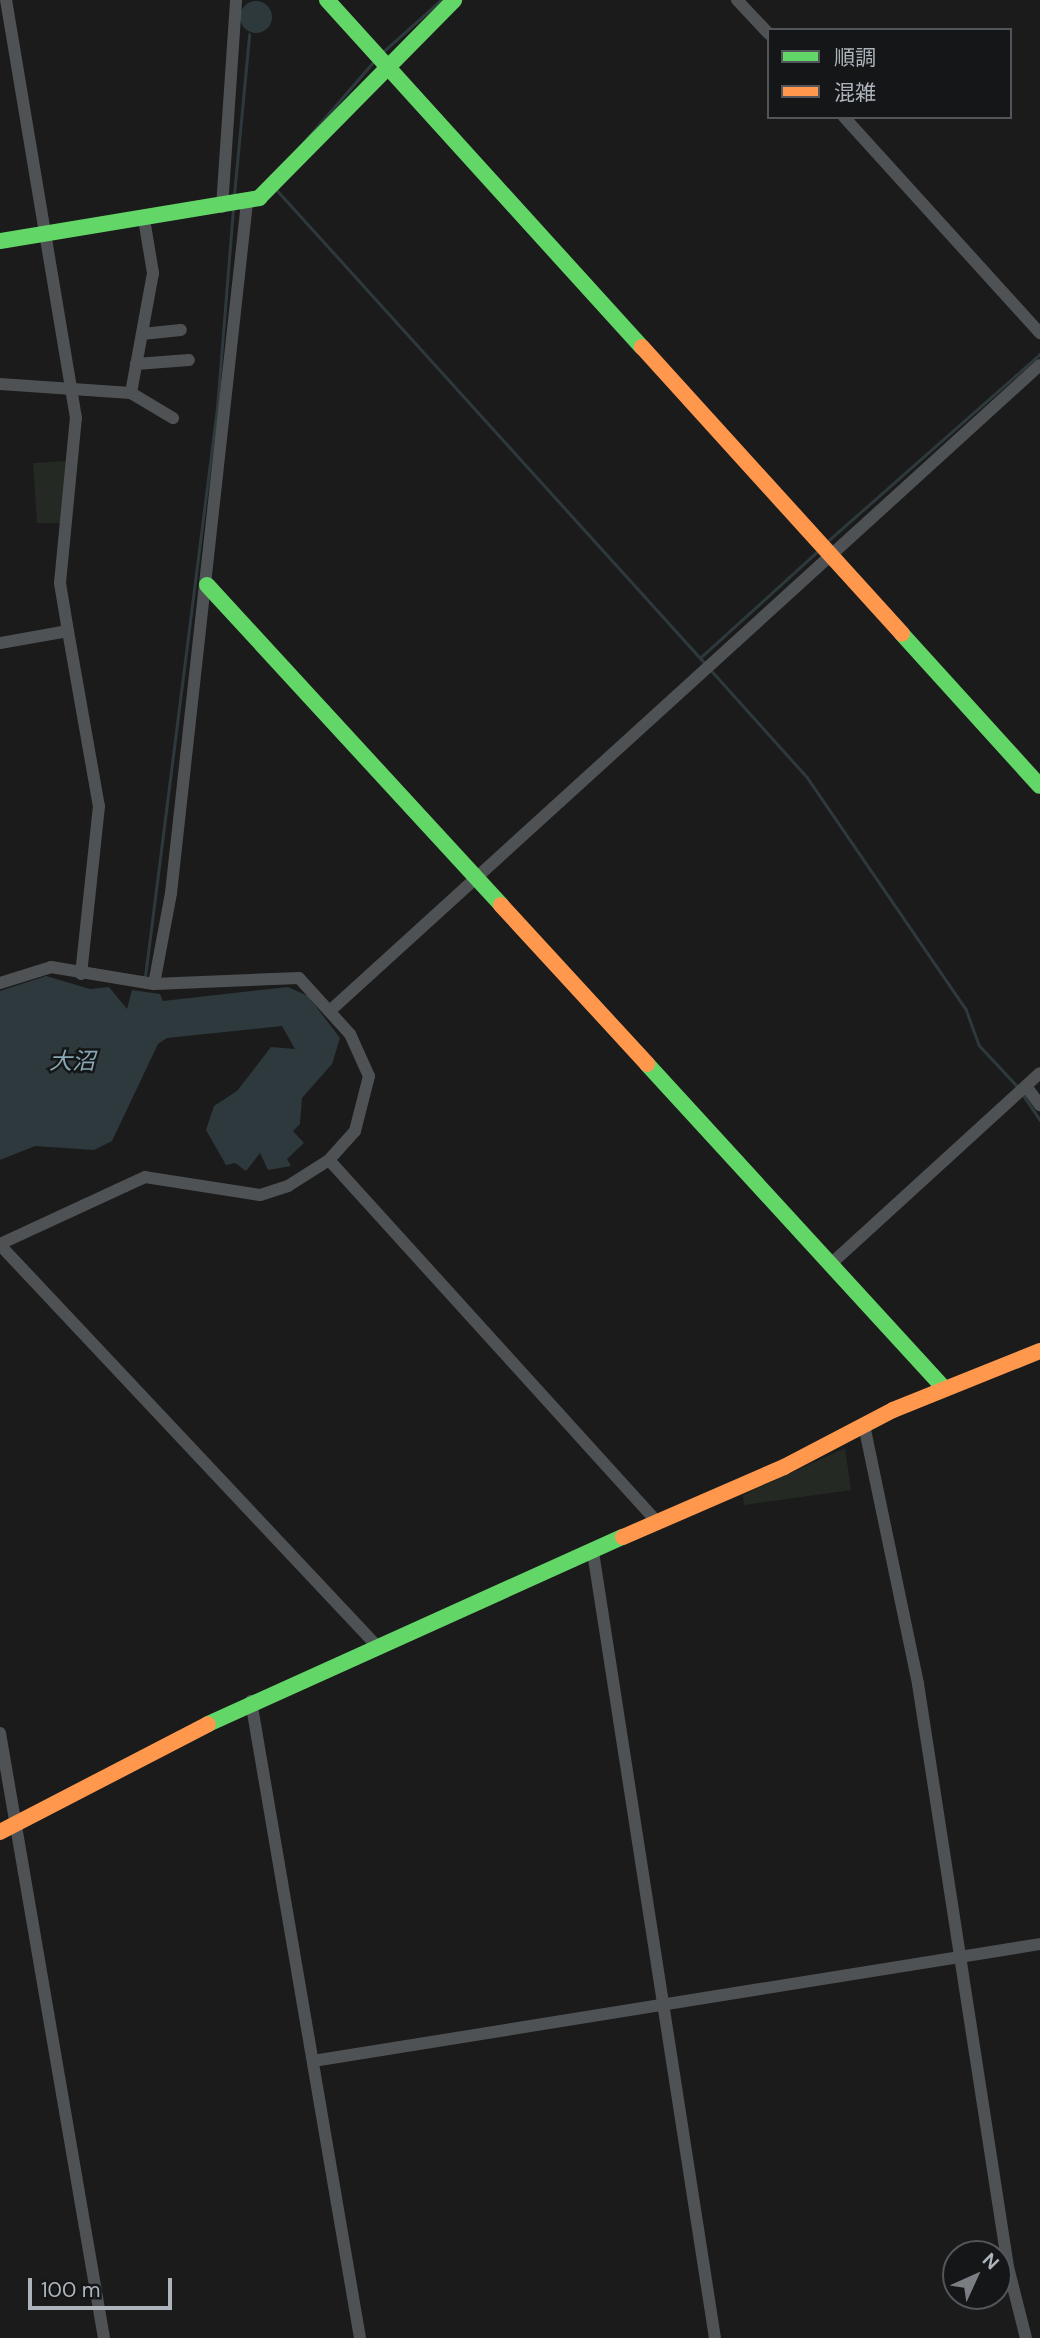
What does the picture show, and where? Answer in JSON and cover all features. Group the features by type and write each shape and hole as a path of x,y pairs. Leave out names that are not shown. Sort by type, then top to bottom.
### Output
{"street":[{"path":"6,0 76,418 60,583 99,806 81,974"},
{"path":"147,983 171,893 207,585 235,204 236,0"},
{"path":"327,0 1040,786"},
{"path":"0,242 235,204 273,187 385,64 454,0"},
{"path":"737,0 767,32"},
{"path":"846,119 1040,333"},
{"path":"131,393 153,273 144,219"},
{"path":"142,334 181,330"},
{"path":"136,364 188,360"},
{"path":"332,1009 1040,365"},
{"path":"0,384 131,393 173,418"},
{"path":"207,585 473,881 547,949 944,1388"},
{"path":"0,643 68,631"},
{"path":"0,983 44,967 147,983 286,975 311,985 332,1009 369,1076 355,1131 329,1160 260,1195 145,1177 0,1245 377,1646"},
{"path":"832,1262 1040,1073"},
{"path":"1022,1090 1040,1105"},
{"path":"329,1160 658,1523"},
{"path":"0,1832 16,1827 251,1702 658,1523 944,1388 1040,1351"},
{"path":"864,1425 918,1684 958,1957 1008,2267 1027,2338"},
{"path":"593,1552 715,2338"},
{"path":"251,1702 360,2338"},
{"path":"0,1733 104,2338"},
{"path":"313,2061 661,2002 1040,1944"}],"shaded area":[{"path":"67,461 61,523 37,523 33,463"},
{"path":"845,1448 851,1490 744,1505 743,1495"}],"water":[{"path":"256,1 267,6 272,17 267,28 256,33 245,28 240,17 245,6"},
{"name":"大沼","path":"46,976 90,989 109,987 127,1009 132,990 160,994 163,1001 288,987 308,996 340,1038 332,1064 302,1098 300,1124 293,1131 304,1143 287,1159 291,1166 268,1170 260,1153 246,1171 235,1163 226,1165 206,1130 214,1106 237,1091 271,1047 295,1049 282,1026 167,1038 158,1044 112,1141 94,1150 35,1146 0,1160 0,991"}],"waterway":[{"path":"384,51 441,0"},
{"path":"234,195 249,35"},
{"path":"269,182 374,61"},
{"path":"276,189 704,662"},
{"path":"145,977 217,408 233,209"},
{"path":"829,540 1040,354"},
{"path":"700,658 817,552"},
{"path":"711,670 807,777 966,1009 979,1045 1019,1088"},
{"path":"1022,1093 1040,1120"}],"traffic: fast":[{"path":"327,0 642,347"},
{"path":"0,241 259,198 454,0"},
{"path":"207,585 501,905"},
{"path":"902,634 1040,786"},
{"path":"647,1064 944,1388"},
{"path":"208,1724 623,1537"}],"traffic: slow":[{"path":"642,347 902,634"},
{"path":"501,905 647,1064"},
{"path":"623,1537 784,1467 893,1410 1040,1351"},
{"path":"0,1832 208,1724"}]}
